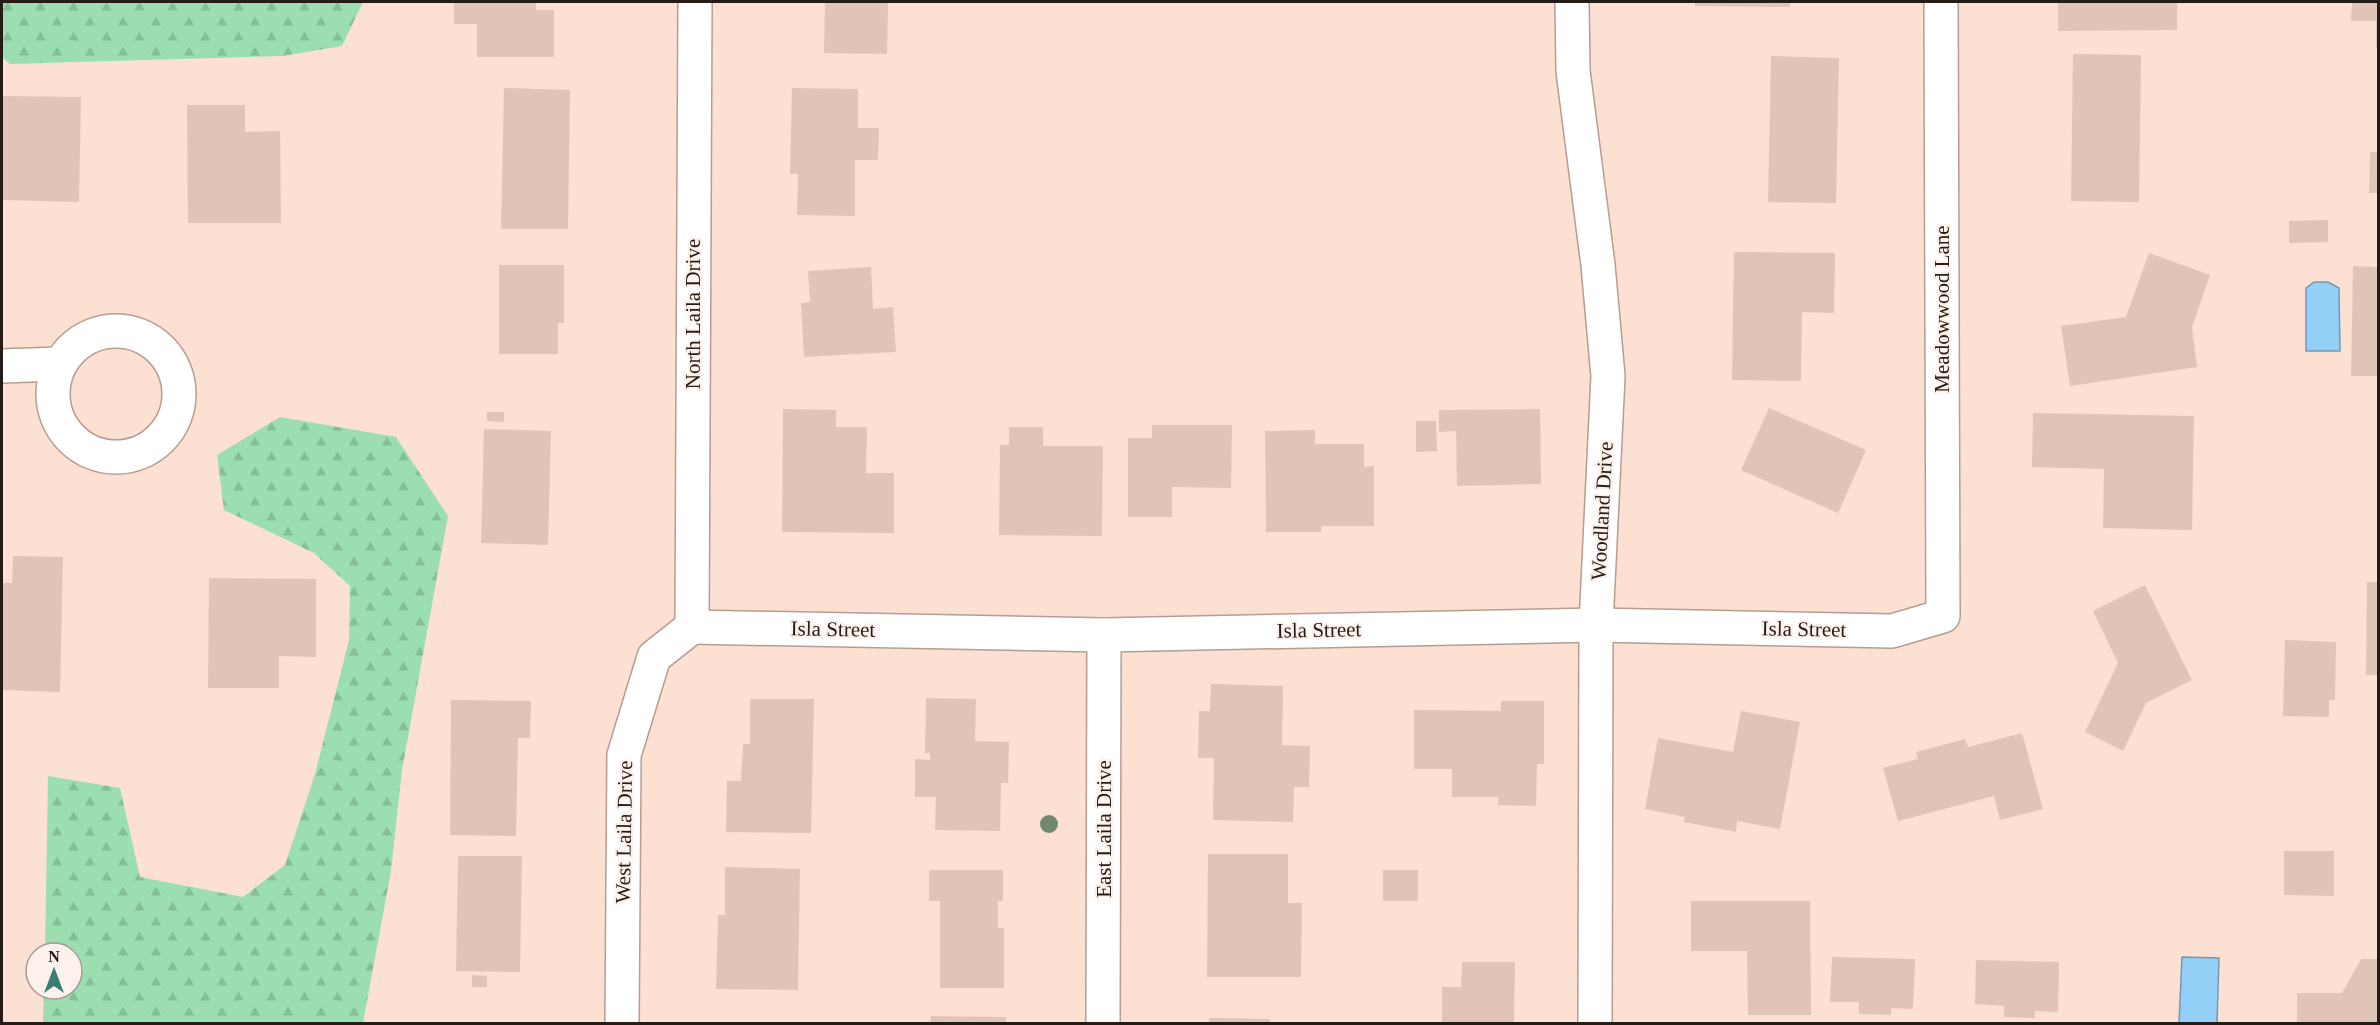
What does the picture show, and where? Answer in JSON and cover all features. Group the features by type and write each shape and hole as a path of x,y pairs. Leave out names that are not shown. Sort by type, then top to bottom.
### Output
{"street":[{"name":"North Laila Drive","path":"692,627 695,2"},
{"name":"Woodland Drive","path":"1572,2 1573,70 1598,265 1608,376 1596,625 1595,1023"},
{"name":"Meadowwood Lane","path":"1941,2 1942,616"},
{"path":"2,366 59,364"},
{"name":"Isla Street","path":"692,627 1104,634 1596,625 1892,631 1942,616"},
{"name":"West Laila Drive","path":"622,1023 624,755 654,657 692,627"},
{"name":"East Laila Drive","path":"1103,1023 1104,634"}],"green space":[{"path":"2,2 363,2 342,46 283,56 10,64 2,57"},
{"path":"280,417 396,437 448,516 402,770 391,871 363,1023 43,1023 44,1001 84,1001 84,941 45,941 48,776 120,788 140,877 243,897 285,865 315,774 349,640 350,586 314,553 224,510 217,455"}],"water":[{"path":"2314,282 2328,282 2339,288 2340,351 2306,351 2306,288"},
{"path":"2182,957 2219,958 2217,1023 2179,1023"}],"building":[{"path":"454,2 536,2 536,10 554,10 554,57 477,57 477,24 454,24"},
{"path":"825,2 888,2 887,54 824,53"},
{"path":"1695,2 1790,2 1790,7 1695,6"},
{"path":"2058,2 2177,2 2177,30 2058,31"},
{"path":"2352,2 2378,2 2378,48 2376,48 2376,21 2351,21"},
{"path":"2073,54 2141,55 2139,202 2071,201"},
{"path":"1771,56 1839,58 1836,203 1768,202"},
{"path":"504,88 570,90 568,229 501,229"},
{"path":"792,88 858,89 858,128 879,128 878,160 855,160 855,216 797,215 798,174 790,174"},
{"path":"2,96 81,97 79,202 2,200"},
{"path":"187,105 245,105 245,132 280,131 281,223 188,223"},
{"path":"2370,152 2378,152 2378,193 2369,193"},
{"path":"2328,220 2328,242 2289,243 2289,221"},
{"path":"1734,252 1835,253 1834,313 1802,312 1801,381 1732,380"},
{"path":"2149,253 2210,275 2192,327 2197,367 2070,386 2061,326 2126,317"},
{"path":"499,265 564,265 564,323 558,323 558,354 499,354"},
{"path":"2353,266 2378,267 2378,376 2351,376"},
{"path":"871,267 873,309 893,307 896,352 804,357 801,303 810,302 808,271"},
{"path":"1769,408 1866,450 1838,513 1741,470"},
{"path":"783,409 836,410 836,427 867,427 866,473 894,473 894,533 782,532"},
{"path":"1540,409 1541,484 1457,486 1456,431 1439,432 1439,410"},
{"path":"487,412 504,412 504,422 487,421"},
{"path":"2033,413 2194,416 2192,530 2103,528 2104,469 2032,467"},
{"path":"1416,421 1436,421 1437,451 1416,452"},
{"path":"1152,425 1232,425 1231,488 1172,487 1172,517 1128,517 1128,438 1152,438"},
{"path":"1009,427 1043,427 1043,446 1103,446 1102,536 999,535 1000,445 1009,445"},
{"path":"484,429 551,431 548,545 481,543"},
{"path":"1315,430 1315,444 1364,444 1364,467 1374,466 1374,526 1321,526 1321,532 1266,532 1265,431"},
{"path":"13,556 63,557 60,692 2,690 2,583 12,583"},
{"path":"209,578 316,579 316,657 279,656 279,688 208,688"},
{"path":"2367,582 2378,582 2378,675 2366,675"},
{"path":"2145,585 2192,680 2146,703 2123,751 2085,732 2118,663 2093,611"},
{"path":"2285,640 2336,642 2335,700 2329,700 2329,717 2283,716"},
{"path":"1211,684 1283,686 1282,745 1310,746 1309,787 1294,787 1293,822 1213,820 1214,758 1198,758 1199,711 1210,711"},
{"path":"926,698 976,699 975,741 1009,742 1008,783 1001,783 1000,831 935,830 936,797 915,797 915,759 930,760 930,753 925,753"},
{"path":"750,699 814,699 811,833 726,832 727,781 741,781 743,744 750,744"},
{"path":"451,700 531,701 530,738 518,738 516,836 450,835"},
{"path":"1501,701 1544,701 1544,764 1537,764 1536,806 1498,805 1498,797 1452,797 1452,769 1414,769 1414,710 1501,711"},
{"path":"1741,711 1800,722 1780,829 1737,821 1736,832 1684,822 1685,817 1645,809 1658,738 1733,752"},
{"path":"2022,733 2043,809 2000,820 1994,796 1898,821 1883,768 1918,759 1916,752 1965,739 1968,747"},
{"path":"2284,851 2334,851 2334,896 2284,895"},
{"path":"1208,854 1288,854 1288,903 1302,903 1301,977 1207,977"},
{"path":"458,856 522,856 520,972 456,971"},
{"path":"725,867 800,869 798,990 716,989 718,915 725,915"},
{"path":"929,870 1003,870 1003,901 998,901 998,928 1004,928 1004,988 940,988 940,901 929,901"},
{"path":"1383,870 1418,870 1418,901 1383,901"},
{"path":"1691,901 1810,901 1811,1015 1748,1015 1747,951 1691,951"},
{"path":"1832,957 1915,959 1913,1009 1891,1008 1891,1015 1859,1014 1859,1002 1830,1002"},
{"path":"2361,959 2378,959 2378,1024 2297,1024 2297,993 2342,993"},
{"path":"1976,960 2059,962 2058,1012 2035,1011 2035,1018 2004,1017 2004,1006 1975,1004"},
{"path":"1462,962 1515,962 1514,1024 1442,1024 1442,987 1461,987"},
{"path":"472,975 487,976 487,987 472,987"},
{"path":"931,1016 1006,1017 1006,1024 930,1024"},
{"path":"1209,1018 1270,1019 1270,1024 1209,1024"}]}
